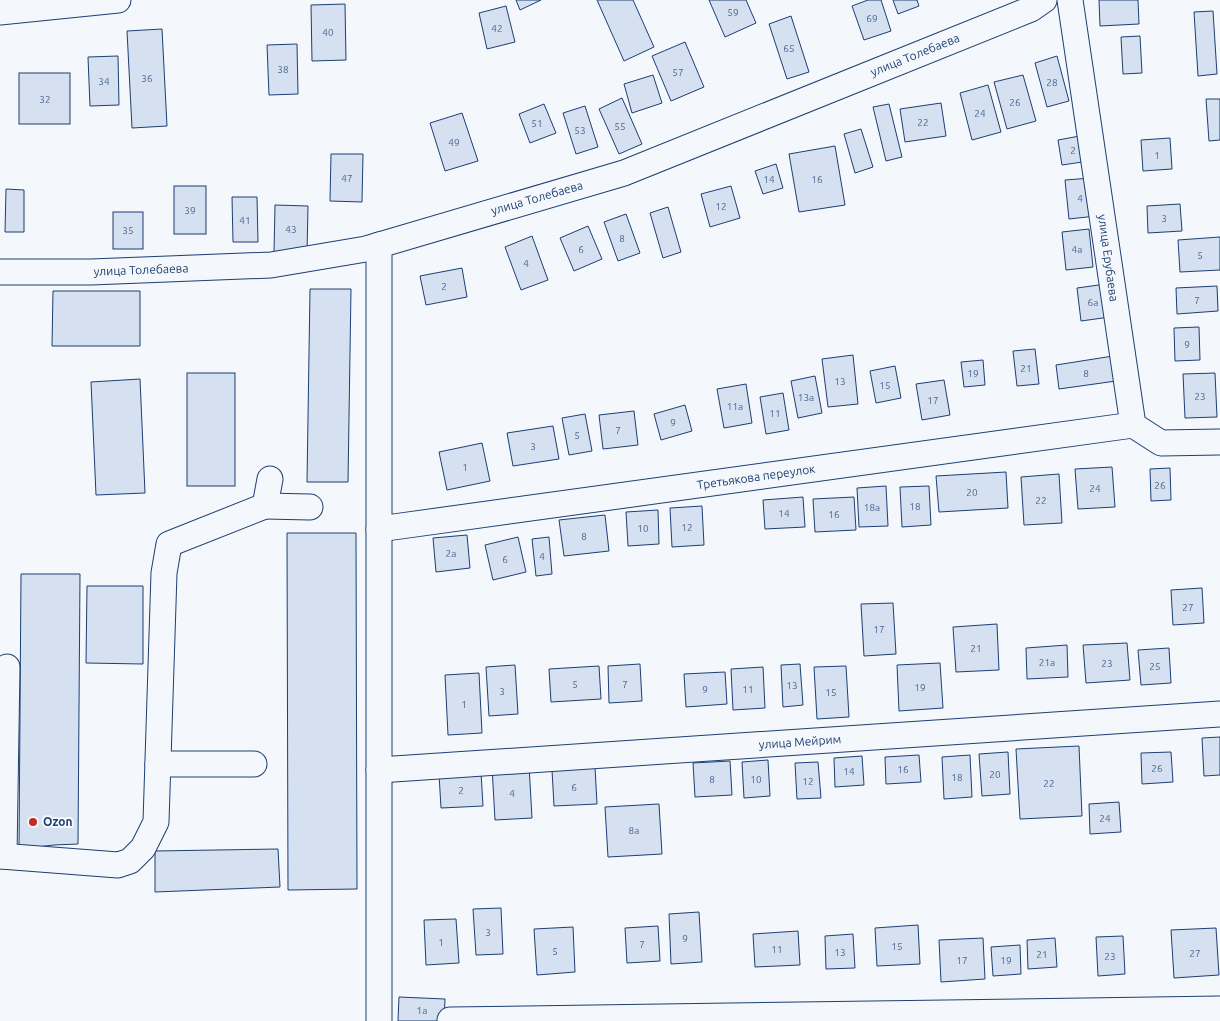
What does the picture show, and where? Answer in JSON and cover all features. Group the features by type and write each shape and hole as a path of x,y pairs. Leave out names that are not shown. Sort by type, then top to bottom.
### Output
{"street":[{"path":"0,12 118,0"},
{"name":"улица Толебаева","path":"0,272 91,272 271,265 366,249 624,173 1031,9 1044,0"},
{"name":"улица Ерубаева","path":"1070,0 1133,425"},
{"path":"379,245 379,1021"},
{"path":"1133,425 1161,444 1220,442"},
{"name":"Третьякова переулок","path":"379,529 1133,425"},
{"path":"265,506 270,479"},
{"path":"8,666 2,856 118,865 130,861 143,848 156,822 164,573 169,544 265,506 310,507"},
{"name":"улица Мейрим","path":"379,770 1220,714"},
{"path":"158,764 254,764"},
{"path":"450,1020 1220,1009"}],"building":[{"path":"516,0 541,0 520,10"},
{"path":"597,0 633,0 654,47 624,61"},
{"path":"709,0 746,0 756,23 725,37"},
{"path":"868,0 881,0 891,31 864,40 852,6"},
{"path":"893,0 917,0 919,6 898,14"},
{"path":"1099,0 1138,0 1139,24 1100,26"},
{"path":"345,4 346,60 312,61 311,5"},
{"path":"506,6 515,42 487,49 479,13"},
{"path":"1213,11 1217,74 1198,76 1194,12"},
{"path":"791,16 809,72 787,79 769,24"},
{"path":"162,29 167,126 132,128 127,31"},
{"path":"1140,36 1142,73 1123,74 1121,37"},
{"path":"685,42 704,87 671,101 652,56"},
{"path":"297,44 298,94 269,95 267,45"},
{"path":"118,56 119,105 90,106 88,57"},
{"path":"1057,56 1069,101 1047,107 1035,63"},
{"path":"19,73 70,73 70,124 19,124"},
{"path":"653,75 662,103 632,113 624,84"},
{"path":"1023,75 1036,121 1007,129 994,82"},
{"path":"988,85 1001,132 972,140 960,93"},
{"path":"622,98 642,144 619,154 599,109"},
{"path":"1206,99 1220,99 1220,140 1209,141"},
{"path":"941,103 946,136 905,142 900,109"},
{"path":"544,104 556,133 530,143 519,114"},
{"path":"889,104 902,157 886,161 873,107"},
{"path":"585,106 598,147 576,154 563,113"},
{"path":"462,113 478,161 445,171 430,123"},
{"path":"861,129 873,167 855,173 844,134"},
{"path":"1085,135 1089,161 1062,165 1058,140"},
{"path":"1170,138 1172,169 1143,171 1141,140"},
{"path":"835,146 845,205 799,212 789,154"},
{"path":"331,154 363,154 362,202 330,201"},
{"path":"776,164 783,188 763,194 755,171"},
{"path":"1091,178 1096,216 1069,219 1065,180"},
{"path":"174,186 206,186 206,234 174,234"},
{"path":"731,186 740,218 710,227 701,194"},
{"path":"6,189 24,190 24,232 5,232"},
{"path":"232,197 257,197 258,242 233,242"},
{"path":"1180,204 1182,231 1148,233 1147,206"},
{"path":"275,205 308,206 307,254 274,253"},
{"path":"668,207 681,252 663,258 650,213"},
{"path":"113,212 143,212 143,249 113,249"},
{"path":"626,214 640,253 618,261 604,222"},
{"path":"588,226 602,259 574,271 560,238"},
{"path":"1089,229 1093,267 1066,270 1062,232"},
{"path":"532,236 548,280 521,290 505,247"},
{"path":"1220,237 1220,270 1180,272 1178,240"},
{"path":"462,268 467,297 426,305 420,276"},
{"path":"1106,284 1110,317 1081,321 1077,288"},
{"path":"1217,286 1218,311 1177,314 1176,288"},
{"path":"310,289 351,289 348,482 307,482"},
{"path":"53,291 140,291 140,346 52,346"},
{"path":"1199,327 1200,360 1175,361 1174,328"},
{"path":"1035,349 1039,384 1017,386 1013,351"},
{"path":"853,355 858,404 828,407 822,359"},
{"path":"1113,356 1116,381 1059,389 1056,365"},
{"path":"983,360 985,385 964,387 961,362"},
{"path":"895,366 901,398 876,403 870,371"},
{"path":"187,373 235,373 235,486 187,486"},
{"path":"1215,373 1217,417 1185,418 1183,374"},
{"path":"815,376 822,413 798,418 791,381"},
{"path":"140,379 145,493 96,495 91,382"},
{"path":"944,380 950,415 922,420 916,384"},
{"path":"746,384 752,423 724,428 717,389"},
{"path":"783,393 789,430 766,434 760,397"},
{"path":"685,405 692,431 661,440 654,414"},
{"path":"634,411 638,445 603,449 599,415"},
{"path":"585,414 592,451 569,455 562,418"},
{"path":"553,426 559,459 513,466 507,433"},
{"path":"482,443 490,481 447,490 439,452"},
{"path":"1112,467 1115,507 1078,509 1075,469"},
{"path":"1170,468 1171,500 1151,501 1150,469"},
{"path":"1006,472 1008,508 939,512 936,476"},
{"path":"1059,474 1062,523 1024,525 1021,477"},
{"path":"886,486 888,526 859,527 857,488"},
{"path":"929,486 931,525 902,527 900,487"},
{"path":"803,497 805,527 765,529 763,500"},
{"path":"854,497 856,530 815,532 813,499"},
{"path":"702,506 704,545 672,547 670,508"},
{"path":"658,510 659,544 628,546 626,512"},
{"path":"605,515 609,551 564,556 559,520"},
{"path":"287,533 356,533 357,889 288,890"},
{"path":"467,535 470,568 436,572 433,538"},
{"path":"518,537 526,572 493,580 485,545"},
{"path":"549,537 552,574 536,576 532,539"},
{"path":"21,574 80,574 78,844 19,849"},
{"path":"87,586 143,586 143,664 86,663"},
{"path":"1202,588 1204,623 1173,625 1171,590"},
{"path":"893,603 896,654 864,656 861,604"},
{"path":"997,624 999,670 956,672 953,627"},
{"path":"1127,643 1130,680 1086,683 1083,645"},
{"path":"1067,645 1068,677 1027,679 1026,648"},
{"path":"1169,648 1171,683 1141,685 1138,650"},
{"path":"940,663 943,708 899,711 897,665"},
{"path":"640,664 642,701 609,703 608,666"},
{"path":"800,664 803,705 783,707 781,665"},
{"path":"515,665 518,714 489,716 486,667"},
{"path":"599,666 601,699 551,702 549,669"},
{"path":"846,666 849,717 817,719 814,667"},
{"path":"763,667 765,708 733,710 731,669"},
{"path":"725,672 727,704 686,707 684,674"},
{"path":"479,673 482,733 448,735 445,675"},
{"path":"1220,737 1220,775 1204,776 1202,738"},
{"path":"1079,746 1082,816 1020,819 1016,749"},
{"path":"1008,752 1010,794 982,796 979,754"},
{"path":"1171,752 1173,782 1142,784 1141,753"},
{"path":"919,755 921,782 886,784 885,757"},
{"path":"970,755 972,797 944,799 942,757"},
{"path":"862,756 864,785 835,787 834,758"},
{"path":"768,760 770,796 744,798 742,762"},
{"path":"730,761 732,795 695,797 693,763"},
{"path":"818,762 821,798 797,799 795,763"},
{"path":"529,765 532,818 495,820 492,767"},
{"path":"595,767 597,804 554,806 552,770"},
{"path":"481,772 483,806 441,808 439,774"},
{"path":"1119,802 1121,832 1090,834 1089,804"},
{"path":"659,804 662,854 608,857 605,807"},
{"path":"278,849 280,887 155,892 155,851"},
{"path":"501,908 503,954 476,955 473,909"},
{"path":"699,912 702,962 671,964 669,914"},
{"path":"456,919 459,963 426,965 424,920"},
{"path":"918,925 920,964 877,966 875,928"},
{"path":"658,926 660,961 627,963 625,928"},
{"path":"573,927 575,972 537,975 534,929"},
{"path":"1216,928 1219,975 1174,978 1171,930"},
{"path":"798,931 800,965 755,967 753,934"},
{"path":"853,934 855,968 826,969 825,936"},
{"path":"1123,936 1125,974 1098,976 1096,937"},
{"path":"983,938 985,979 941,982 939,940"},
{"path":"1055,938 1057,967 1028,969 1027,940"},
{"path":"1020,945 1021,974 993,976 991,947"},
{"path":"399,997 445,999 444,1021 398,1021"}],"place":[{"name":"Ozon","path":"33,822"}]}
